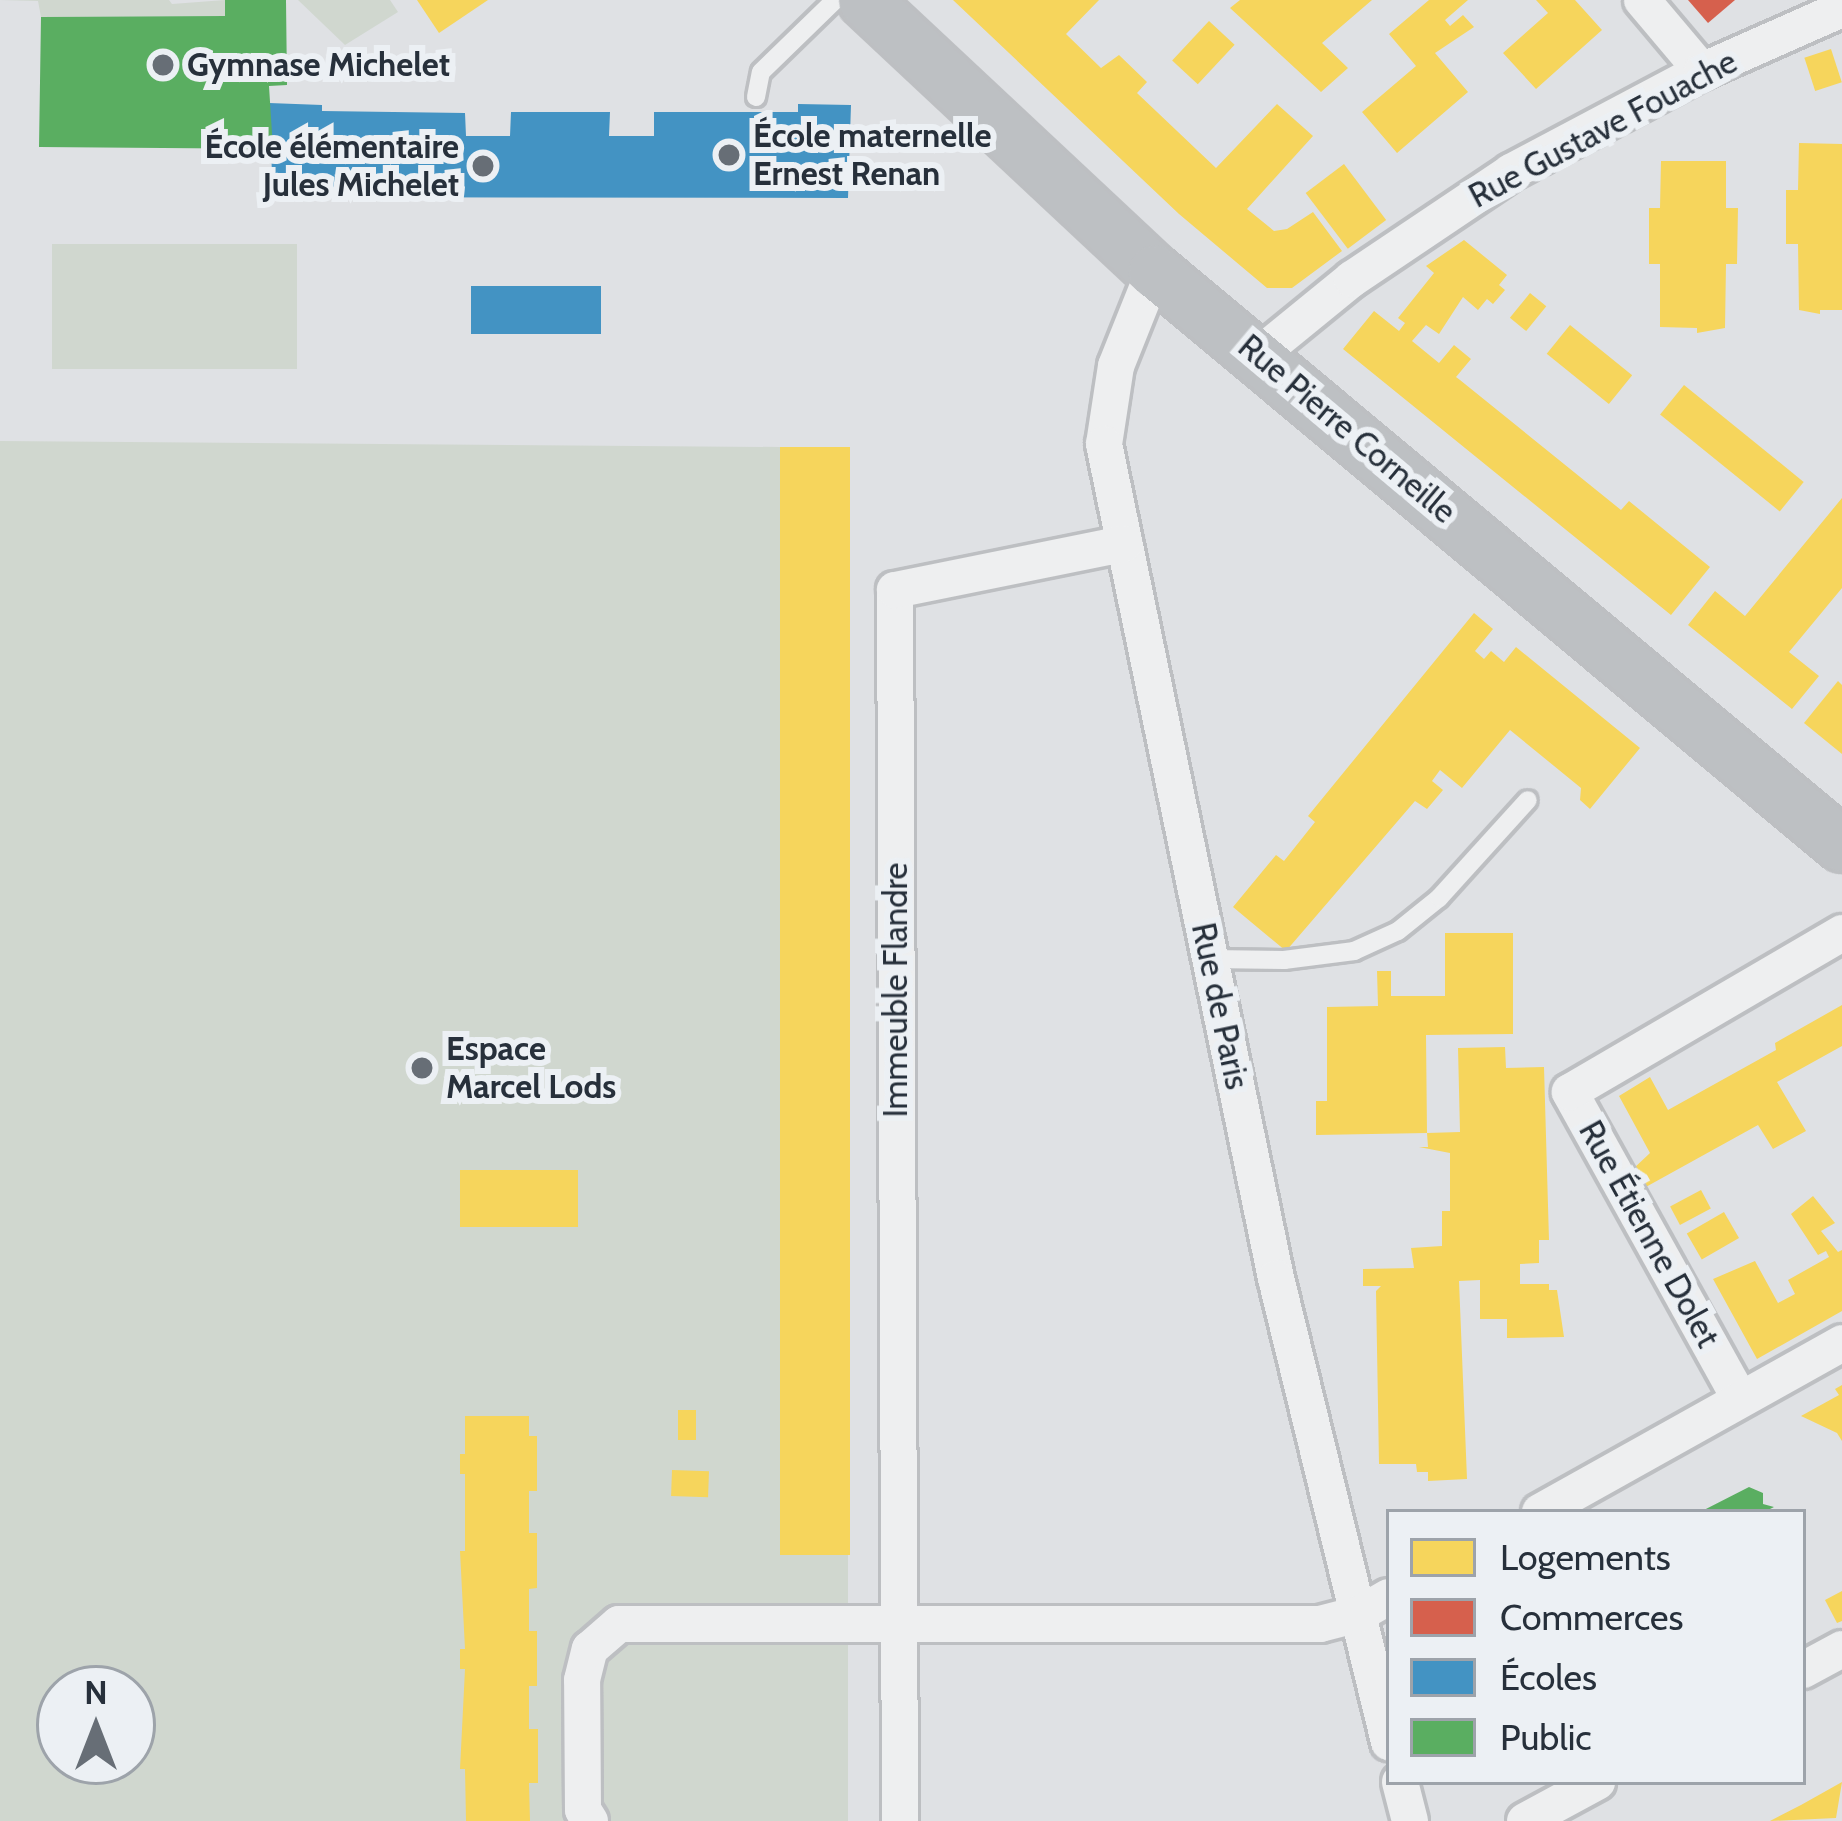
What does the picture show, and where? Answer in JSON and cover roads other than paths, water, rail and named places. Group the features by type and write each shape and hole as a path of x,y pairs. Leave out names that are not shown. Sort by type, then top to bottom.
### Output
{"street":[{"name":"Rue Pierre Corneille","path":"864,0 1154,271 1842,845"},
{"path":"1642,0 1702,70"},
{"name":"Rue Gustave Fouache","path":"1259,354 1352,279 1511,172 1702,70 1842,9"},
{"name":"Rue de Paris","path":"1154,271 1116,366 1104,445 1276,1278 1374,1606 1386,1715"},
{"name":"Immeuble Flandre","path":"899,1624 895,590 1124,544"},
{"name":"Rue Étienne Dolet","path":"1740,1399 1570,1092 1842,934"},
{"path":"1545,1509 1842,1342"},
{"path":"590,1821 583,1810 582,1680 590,1649 619,1624 1320,1624 1374,1606"},
{"path":"899,1624 901,1821"},
{"path":"1806,1668 1842,1649"},
{"path":"1401,1785 1410,1821"},
{"path":"1525,1821 1591,1785"}],"lane":[{"path":"756,97 761,72 835,0"},
{"path":"1210,959 1284,960 1354,951 1398,932 1439,898 1528,800"}],"place":[{"name":"Gymnase Michelet","path":"163,65"},
{"name":"École maternelle Ernest Renan","path":"729,155"},
{"name":"École élémentaire Jules Michelet","path":"483,166"},
{"name":"Espace Marcel Lods","path":"422,1068"}]}
